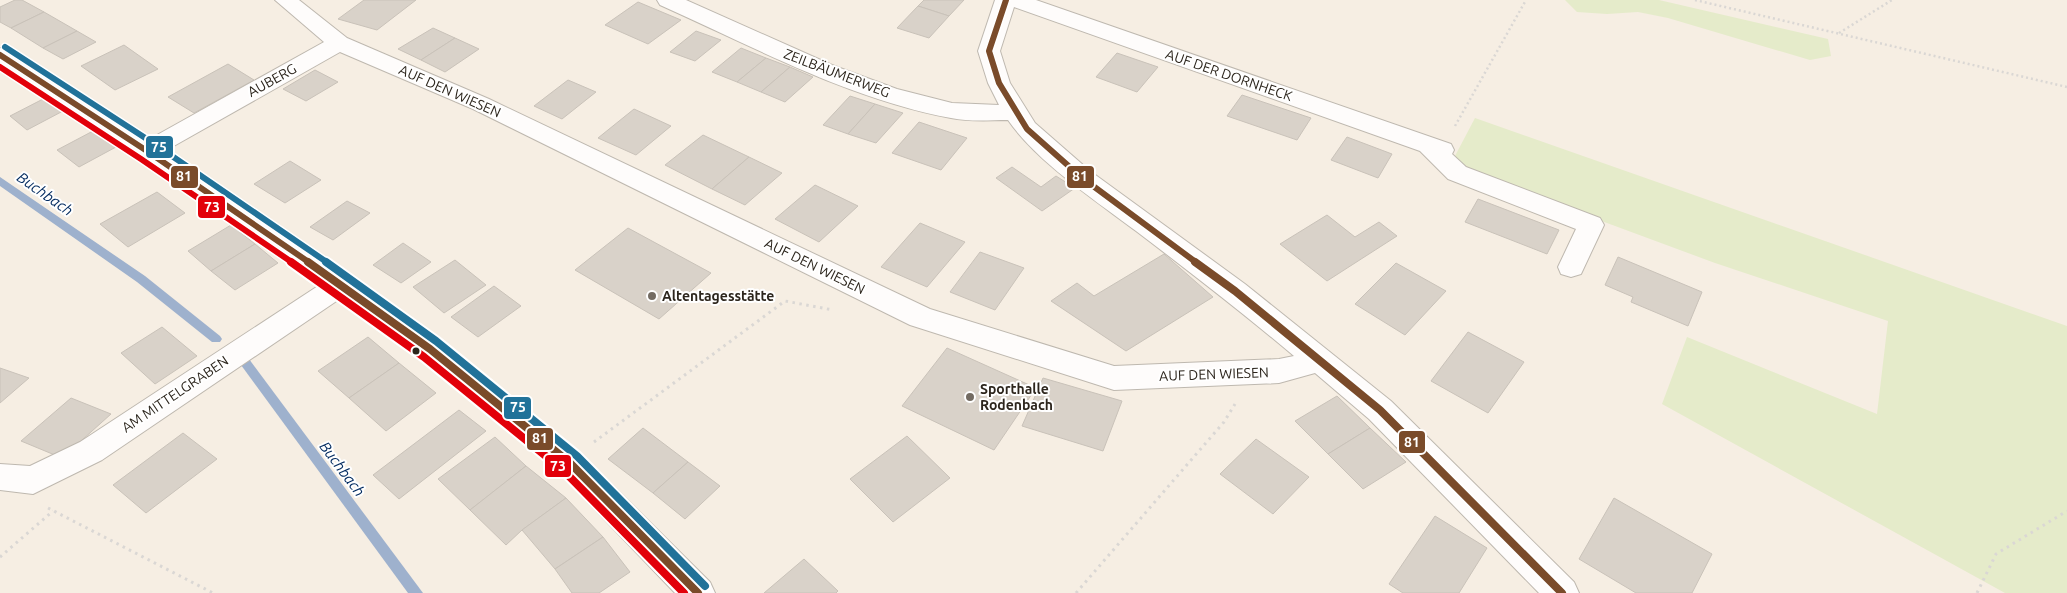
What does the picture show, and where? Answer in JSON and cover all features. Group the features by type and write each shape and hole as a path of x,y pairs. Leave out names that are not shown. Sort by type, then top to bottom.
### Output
{"street":[{"path":"286,0 339,43"},
{"name":"ZEILBÄUMERWEG","path":"668,0 824,70 889,94 952,111 977,113 1015,112"},
{"path":"1006,0 989,51 998,83 1015,112 1028,129 1081,177 1235,291 1380,410 1562,593"},
{"name":"AUF DER DORNHECK","path":"1016,0 1436,148"},
{"name":"AUBERG","path":"147,151 339,43"},
{"name":"AUF DEN WIESEN","path":"339,43 481,104 920,317 1114,378 1250,370 1279,371 1319,361"},
{"path":"0,54 147,151 341,284 430,349 570,463 698,593"},
{"path":"1436,148 1457,172 1591,224 1571,268"},
{"name":"AM MITTELGRABEN","path":"33,480 91,451 341,284"},
{"path":"0,478 33,480"}],"path":[{"path":"1436,148 1526,0"},
{"path":"1695,0 2067,87"},
{"path":"1839,34 1892,0"},
{"path":"570,463 612,427 785,301 839,312"},
{"path":"1076,593 1224,422 1252,380 1250,370"},
{"path":"33,480 28,496 53,511 213,593"},
{"path":"0,557 53,511"},
{"path":"1977,593 1996,554 2067,511"}],"green space":[{"path":"1565,0 1659,0 1828,39 1831,56 1810,60 1668,18 1638,12 1607,14 1577,12"},
{"path":"1475,118 2067,326 2067,593 2005,593 1662,404 1687,337 1877,414 1888,321 1715,263 1461,169 1455,156"}],"building":[{"path":"15,0 22,0 44,12 11,28 0,22 0,7"},
{"path":"364,0 416,0 377,30 338,19"},
{"path":"924,0 964,0 949,16 918,6"},
{"path":"638,2 681,20 648,44 605,25"},
{"path":"918,6 949,16 929,38 897,28"},
{"path":"44,12 77,31 43,48 11,28"},
{"path":"433,28 455,38 421,60 398,49"},
{"path":"77,31 96,42 63,59 43,48"},
{"path":"696,31 721,40 695,61 670,52"},
{"path":"455,38 479,49 445,72 421,60"},
{"path":"124,45 158,69 115,90 81,66"},
{"path":"741,48 766,58 737,82 712,72"},
{"path":"1117,53 1158,67 1137,92 1096,77"},
{"path":"766,58 790,67 761,92 737,82"},
{"path":"228,64 254,80 194,113 168,97"},
{"path":"790,67 813,77 785,102 761,92"},
{"path":"315,70 338,82 306,101 283,89"},
{"path":"568,80 596,92 562,119 534,106"},
{"path":"1242,95 1311,118 1297,140 1227,116"},
{"path":"850,96 875,104 848,134 823,125"},
{"path":"45,98 63,111 27,130 10,116"},
{"path":"875,104 903,113 876,143 848,134"},
{"path":"634,109 671,126 636,155 598,138"},
{"path":"919,122 967,138 941,170 892,153"},
{"path":"93,131 116,147 79,167 57,150"},
{"path":"703,135 749,157 712,189 665,165"},
{"path":"1347,137 1392,154 1378,178 1331,160"},
{"path":"749,157 782,173 745,205 712,189"},
{"path":"290,161 321,180 285,203 254,184"},
{"path":"1012,167 1041,187 1056,176 1075,188 1042,211 996,178"},
{"path":"815,185 858,206 819,242 775,219"},
{"path":"157,192 185,213 128,247 100,224"},
{"path":"1478,199 1559,230 1547,254 1465,222"},
{"path":"347,201 370,213 333,240 310,227"},
{"path":"1327,215 1355,237 1379,222 1397,236 1327,281 1280,244"},
{"path":"920,223 965,242 927,287 881,267"},
{"path":"231,225 255,244 211,271 188,251"},
{"name":"Altentagesstätte","path":"628,228 711,273 659,319 575,270"},
{"path":"403,243 431,262 401,283 373,265"},
{"path":"255,244 278,263 235,290 211,271"},
{"path":"980,252 1024,268 995,310 950,292"},
{"path":"1164,254 1213,297 1126,351 1051,301 1077,283 1094,296"},
{"path":"1618,257 1702,292 1688,326 1631,302 1633,297 1605,285"},
{"path":"455,260 486,285 444,313 413,287"},
{"path":"1396,263 1446,291 1405,335 1355,304"},
{"path":"494,286 521,306 478,337 451,317"},
{"path":"162,327 197,356 155,384 121,353"},
{"path":"1468,332 1524,362 1488,413 1431,381"},
{"path":"368,337 399,363 349,398 318,371"},
{"name":"Sporthalle Rodenbach","path":"947,348 1036,388 994,450 902,406"},
{"path":"399,363 436,393 386,431 349,398"},
{"path":"0,368 29,378 0,403"},
{"path":"1043,378 1122,401 1103,451 1022,426"},
{"path":"1337,396 1370,428 1328,454 1295,421"},
{"path":"71,398 111,414 62,458 21,441"},
{"path":"459,410 486,431 399,499 373,475"},
{"path":"643,428 688,462 653,493 608,459"},
{"path":"1370,428 1406,462 1363,489 1328,454"},
{"path":"183,433 217,459 146,513 113,485"},
{"path":"907,436 950,478 893,522 850,479"},
{"path":"495,437 526,466 470,510 438,479"},
{"path":"1256,439 1309,477 1273,514 1220,474"},
{"path":"688,462 720,486 685,519 653,493"},
{"path":"526,466 566,498 522,530 506,545 470,510"},
{"path":"566,498 603,537 555,569 522,530"},
{"path":"1614,498 1712,554 1692,593 1636,593 1579,559"},
{"path":"1435,516 1487,548 1459,593 1403,593 1389,584"},
{"path":"603,537 630,572 599,593 572,593 555,569"},
{"path":"804,559 838,591 836,593 764,593"}],"waterway":[{"name":"Buchbach","path":"0,181 141,279 216,339"},
{"name":"Buchbach","path":"245,362 416,593"}],"transit line":[{"name":"81","path":"1006,0 989,51 999,83 1027,129 1081,177 1235,291 1380,410 1562,593"},
{"name":"75","path":"5,47 153,143 347,276 436,341 577,456 705,586"},
{"name":"81","path":"0,55 147,151 341,284 430,349 570,463 698,593"},
{"name":"73","path":"0,67 141,159 335,292 424,357 563,470 684,593"}],"place":[{"name":"Altentagesstätte","path":"652,296"},
{"name":"Sporthalle Rodenbach","path":"970,397"}]}
